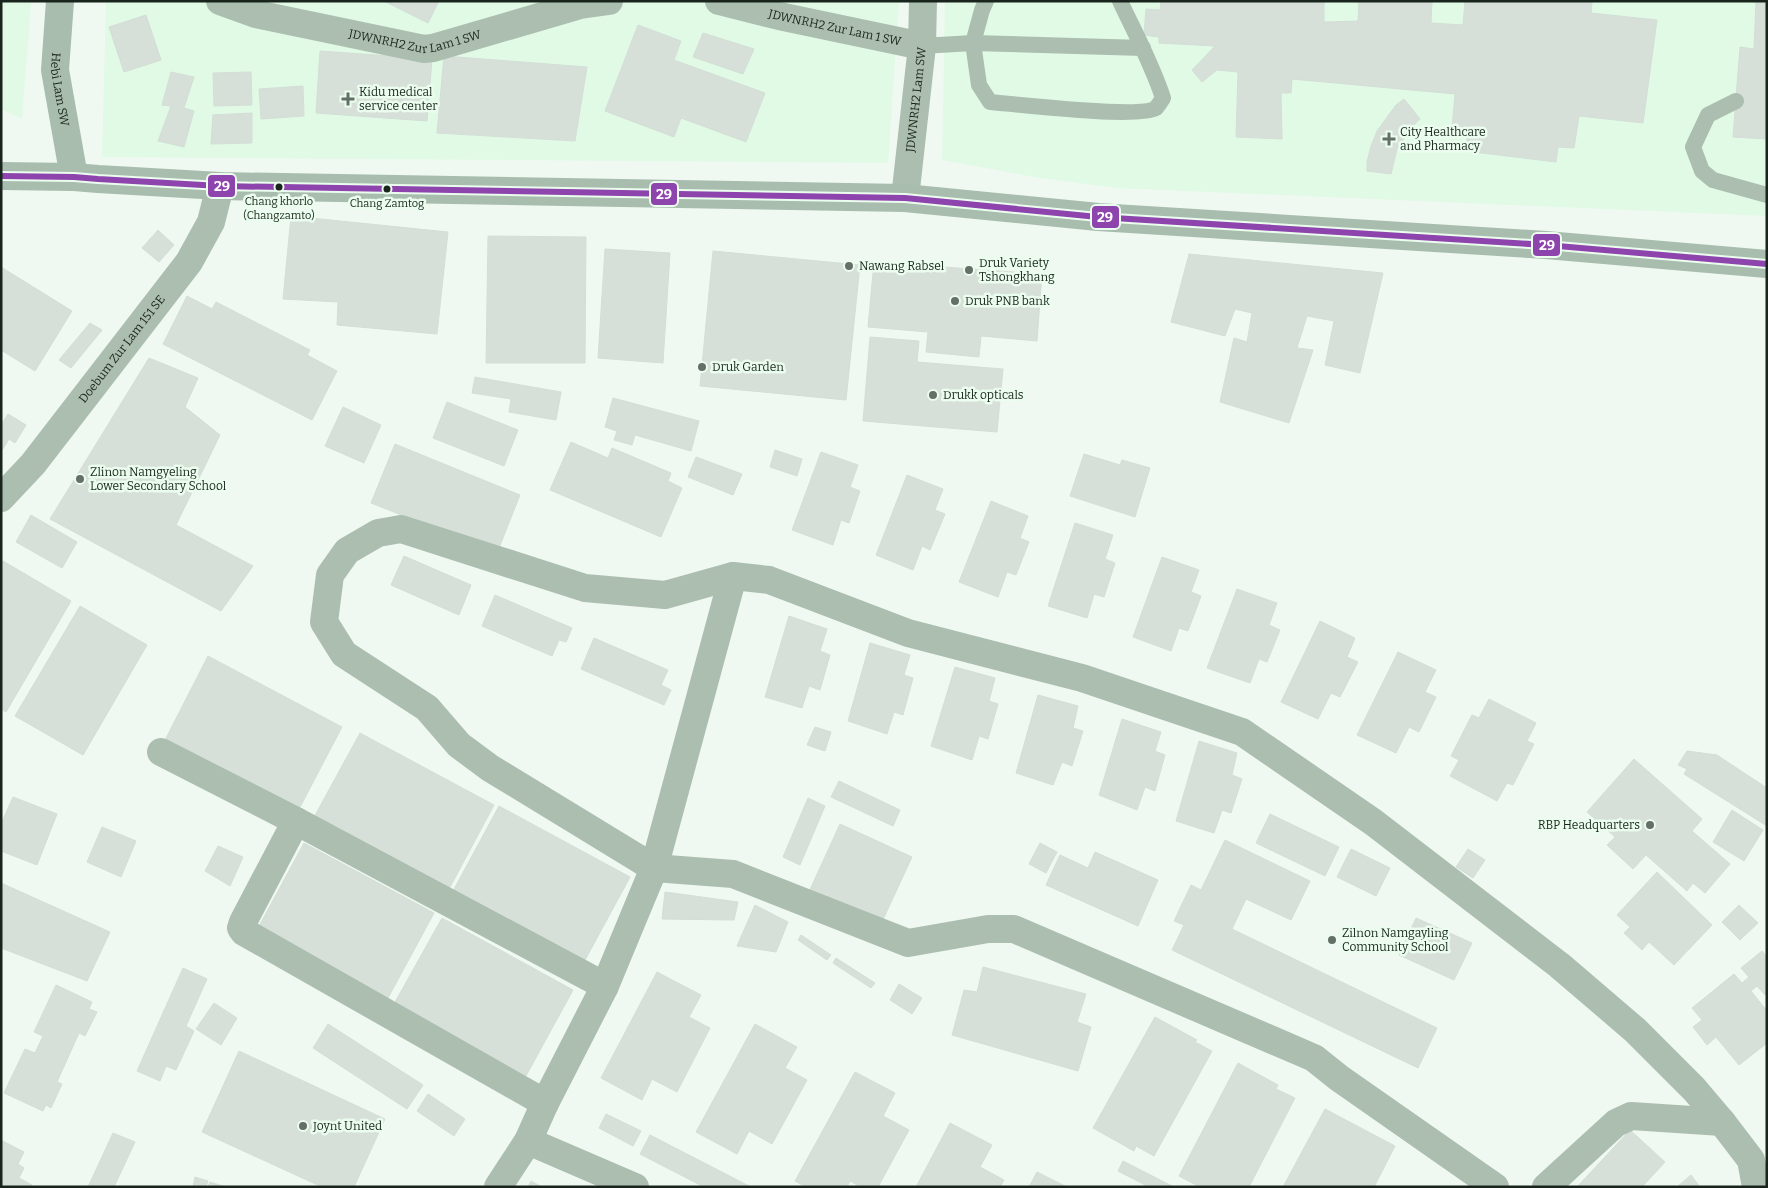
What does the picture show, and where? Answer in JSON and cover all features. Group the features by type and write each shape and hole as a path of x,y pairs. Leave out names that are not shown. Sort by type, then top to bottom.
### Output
{"main road":[{"name":"Hebi Lam SW","path":"60,1 55,70 74,176"},
{"path":"1,176 74,176 220,186 905,198 1098,218 1546,245 1767,264"}],"street":[{"name":"JDWNRH2 Zur Lam 1 SW","path":"220,1 256,14 424,50 580,5 609,1"},
{"name":"JDWNRH2 Zur Lam 1 SW","path":"719,1 779,16 922,46"},
{"name":"JDWNRH2 Lam SW","path":"905,198 922,46 923,1"},
{"name":"Doebum Zur Lam 151 SE","path":"1,498 33,464 189,262 211,222 220,186"},
{"path":"1495,1187 1339,1078 1314,1058 1014,928 988,929 908,943 733,874 654,868 490,768 459,745 426,708 344,654 324,622 330,575 348,551 378,533 401,529 585,588 665,595 733,576 769,580 908,633 1082,678 1242,732 1373,822 1559,965 1635,1030 1694,1089 1722,1122 1751,1160 1756,1187"},
{"path":"498,1187 528,1141 605,986 654,868 733,576"},
{"path":"161,752 296,821 605,986"},
{"path":"296,821 243,922 241,928 244,932 545,1104"},
{"path":"1546,1187 1616,1122 1631,1116 1722,1122"},
{"path":"528,1141 635,1187"}],"lane":[{"path":"986,1 973,43 979,85 990,102 1057,109 1140,112 1155,108 1163,98 1143,48 1120,1"},
{"path":"922,46 973,43 1143,48"},
{"path":"1736,101 1708,115 1693,147 1702,171 1713,180 1767,195"}],"shaded area":[{"path":"1,1 31,1 22,119 1,109"},
{"path":"106,1 899,1 888,163 102,157"},
{"path":"945,1 1767,1 1767,216 1116,188 1034,177 942,160"}],"building":[{"path":"384,1 439,1 428,23"},
{"path":"1161,1 1324,1 1324,22 1358,21 1359,1 1432,1 1431,23 1463,25 1465,1 1592,1 1591,13 1657,20 1643,123 1579,116 1574,148 1558,147 1556,162 1465,151 1468,133 1452,129 1455,94 1292,79 1291,93 1281,93 1282,139 1236,137 1238,72 1217,70 1202,82 1192,70 1215,46 1159,43 1159,37 1144,35 1146,9 1160,10"},
{"path":"1756,1 1767,1 1767,139 1733,137 1740,47 1754,49"},
{"path":"146,15 161,60 124,72 109,27"},
{"path":"638,25 681,41 674,60 765,93 746,142 681,118 674,137 605,111"},
{"path":"703,33 754,49 743,74 693,57"},
{"path":"320,51 432,59 427,121 316,113"},
{"path":"444,56 587,67 575,141 437,133"},
{"path":"171,72 194,77 184,108 194,111 184,147 158,141 171,106 162,105"},
{"path":"251,72 252,105 214,106 213,73"},
{"path":"303,86 304,116 261,119 259,89"},
{"name":"City Healthcare and Pharmacy","path":"1404,99 1420,119 1410,129 1397,149 1391,174 1367,171 1371,146 1377,131 1396,105"},
{"path":"252,113 252,143 211,144 213,115"},
{"path":"291,216 448,232 437,334 337,325 338,302 283,299"},
{"path":"158,230 174,245 159,262 142,248"},
{"path":"488,236 586,237 585,363 486,363"},
{"path":"605,249 670,253 663,363 598,358"},
{"path":"713,251 860,265 846,400 700,386"},
{"path":"1189,254 1383,273 1360,373 1325,365 1334,321 1307,316 1297,348 1313,350 1289,423 1220,402 1234,338 1247,342 1252,313 1235,309 1225,336 1171,322"},
{"name":"Druk PNB bank","path":"874,262 1042,274 1037,341 981,336 979,357 926,352 928,332 868,327"},
{"path":"1,267 72,311 35,371 1,350"},
{"path":"187,296 212,309 216,302 310,350 307,355 337,371 312,420 163,344"},
{"path":"90,323 102,330 71,368 59,360"},
{"name":"Drukk opticals","path":"870,337 919,341 917,362 1003,369 997,432 863,421"},
{"path":"149,358 198,378 185,407 220,435 176,525 253,566 221,611 50,519"},
{"path":"475,377 561,392 556,420 509,412 511,399 472,393"},
{"path":"613,398 699,421 691,451 635,435 632,445 614,440 617,431 605,427"},
{"path":"447,402 518,430 504,466 433,438"},
{"path":"343,407 381,425 364,463 325,446"},
{"path":"8,414 26,425 15,443 9,439 1,452 1,425"},
{"path":"571,442 608,458 612,448 671,473 668,481 682,488 661,537 550,490"},
{"path":"395,444 520,495 497,553 371,503"},
{"path":"775,450 802,459 797,476 770,467"},
{"path":"821,452 858,465 850,487 860,491 849,523 841,520 833,545 792,530"},
{"path":"1084,454 1120,465 1122,460 1150,468 1135,517 1070,496"},
{"path":"696,457 742,474 733,495 688,477"},
{"path":"907,475 943,489 935,510 945,514 930,550 922,546 913,570 876,555"},
{"path":"991,501 1028,516 1020,538 1029,542 1016,575 1007,572 998,597 959,582"},
{"path":"31,515 77,542 62,568 16,542"},
{"path":"1075,523 1113,535 1105,559 1115,563 1104,597 1094,594 1087,618 1048,606"},
{"path":"404,556 471,585 459,615 391,585"},
{"path":"1162,557 1199,570 1191,592 1201,596 1188,631 1179,628 1171,651 1133,637"},
{"path":"3,561 71,601 6,712 1,709 1,564"},
{"path":"1237,589 1277,603 1269,625 1280,630 1267,662 1259,659 1250,683 1207,668"},
{"path":"495,595 572,628 566,642 559,640 552,656 482,626"},
{"path":"80,606 147,645 83,755 15,716"},
{"path":"789,616 827,629 820,651 830,655 820,690 809,686 802,708 765,697"},
{"path":"1320,621 1355,638 1347,657 1358,662 1340,697 1331,693 1318,719 1281,702"},
{"path":"594,638 668,670 661,685 671,690 664,705 581,669"},
{"path":"870,643 910,655 904,675 913,678 903,715 894,712 887,734 848,721"},
{"path":"1398,652 1436,670 1425,692 1436,697 1419,732 1409,727 1396,753 1357,735"},
{"path":"208,656 342,727 297,813 163,744"},
{"path":"955,667 995,678 989,701 998,704 988,739 979,736 972,760 931,746"},
{"path":"1038,695 1078,706 1073,728 1083,731 1072,766 1062,762 1053,785 1016,773"},
{"path":"1489,699 1536,723 1527,741 1534,744 1513,785 1507,783 1497,801 1450,776 1459,760 1451,756 1472,715 1479,718"},
{"path":"1122,719 1161,732 1155,751 1165,755 1155,791 1145,787 1137,810 1099,795"},
{"path":"815,727 831,732 825,751 807,745"},
{"path":"360,733 494,805 448,891 313,819"},
{"path":"1199,741 1237,753 1232,775 1242,779 1231,813 1222,810 1214,833 1176,821"},
{"path":"1687,751 1717,755 1767,788 1767,826 1684,774 1687,769 1678,765"},
{"name":"RBP Headquarters","path":"1634,759 1702,819 1692,831 1730,864 1705,893 1693,883 1687,891 1646,855 1633,869 1607,845 1615,837 1587,812"},
{"path":"839,781 900,810 893,826 831,797"},
{"path":"13,797 57,814 37,865 1,851 1,824"},
{"path":"808,798 825,806 800,865 783,857"},
{"path":"499,806 630,877 584,962 453,891"},
{"path":"1732,810 1763,830 1744,861 1713,842"},
{"path":"1270,814 1339,847 1325,876 1256,843"},
{"path":"840,824 912,857 880,926 808,894"},
{"path":"102,827 136,841 121,877 87,862"},
{"path":"1225,840 1310,881 1291,920 1246,899 1232,929 1437,1028 1418,1068 1172,950 1184,925 1174,921 1191,885 1201,890"},
{"path":"304,843 434,913 388,998 258,928"},
{"path":"1040,843 1057,852 1046,873 1029,864"},
{"path":"218,846 243,857 230,886 205,871"},
{"path":"1351,849 1390,868 1376,896 1337,877"},
{"path":"1468,849 1485,860 1473,878 1456,867"},
{"path":"1095,852 1158,880 1138,926 1046,885 1060,855 1088,868"},
{"path":"1657,872 1712,925 1674,965 1649,942 1642,950 1624,933 1630,927 1617,915"},
{"path":"1,883 110,932 87,981 1,948"},
{"path":"665,892 738,902 734,920 662,919"},
{"path":"755,905 788,922 776,952 737,946"},
{"path":"1739,905 1758,923 1740,940 1722,922"},
{"path":"442,918 573,990 526,1076 394,1004"},
{"path":"1416,918 1472,943 1454,980 1399,955"},
{"path":"801,935 831,955 827,960 798,940"},
{"path":"1762,951 1767,957 1767,994 1765,995 1757,986 1751,991 1767,1011 1767,1043 1739,1065 1716,1037 1707,1045 1693,1027 1702,1020 1692,1008 1734,974 1742,983 1749,977 1741,968"},
{"path":"836,958 875,983 871,988 833,963"},
{"path":"983,967 1086,994 1077,1022 1091,1027 1078,1071 952,1035 964,990 977,992"},
{"path":"183,968 207,979 186,1026 194,1031 176,1070 166,1066 160,1081 137,1071"},
{"path":"657,972 701,995 689,1017 710,1028 677,1092 652,1079 642,1100 601,1078"},
{"path":"899,984 922,998 912,1014 890,1000"},
{"path":"56,985 92,1002 89,1009 97,1012 85,1036 79,1033 57,1082 62,1084 51,1108 46,1105 43,1111 4,1093 25,1049 35,1053 43,1036 34,1032"},
{"path":"214,1003 237,1018 221,1045 196,1029"},
{"path":"1155,1017 1197,1040 1195,1042 1212,1051 1154,1156 1136,1146 1134,1151 1093,1128"},
{"path":"328,1024 423,1085 407,1109 313,1048"},
{"path":"755,1024 797,1047 785,1068 807,1080 772,1144 749,1131 737,1154 696,1132"},
{"path":"239,1051 385,1119 354,1187 322,1187 202,1132"},
{"path":"1238,1063 1278,1085 1276,1089 1295,1098 1249,1187 1200,1187 1179,1176"},
{"path":"855,1072 895,1093 883,1116 909,1130 878,1187 861,1187 850,1181 847,1187 806,1187 795,1181"},
{"path":"428,1094 465,1119 454,1136 417,1111"},
{"path":"1325,1109 1395,1146 1374,1187 1283,1187"},
{"path":"606,1114 641,1131 633,1146 599,1128"},
{"path":"950,1123 992,1145 980,1167 1004,1180 1000,1187 916,1187"},
{"path":"1630,1130 1665,1162 1642,1187 1577,1187"},
{"path":"113,1133 135,1142 114,1187 88,1187"},
{"path":"650,1135 751,1187 704,1187 640,1154"},
{"path":"1,1140 24,1152 18,1164 24,1168 19,1178 32,1185 31,1187 1,1187"},
{"path":"1123,1161 1174,1187 1149,1187 1118,1171"},
{"path":"1037,1172 1067,1187 1029,1187"},
{"path":"1691,1175 1700,1187 1677,1187"},
{"path":"195,1177 208,1181 206,1187 193,1187"},
{"path":"531,1181 542,1187 528,1187"},
{"path":"210,1182 226,1187 208,1187"}],"transit line":[{"name":"29","path":"1,176 74,177 220,186 905,198 1098,217 1546,245 1767,264"}],"place":[{"name":"Kidu medical service center","path":"348,99"},
{"name":"City Healthcare and Pharmacy","path":"1389,139"},
{"name":"Chang khorlo (Changzamto)","path":"279,187"},
{"name":"Chang Zamtog","path":"387,189"},
{"name":"Nawang Rabsel","path":"849,266"},
{"name":"Druk Variety Tshongkhang","path":"969,270"},
{"name":"Druk PNB bank","path":"955,301"},
{"name":"Druk Garden","path":"702,367"},
{"name":"Drukk opticals","path":"933,395"},
{"name":"Zlinon Namgyeling Lower Secondary School","path":"80,479"},
{"name":"RBP Headquarters","path":"1650,825"},
{"name":"Zilnon Namgayling Community School","path":"1332,940"},
{"name":"Joynt United","path":"303,1126"}]}
